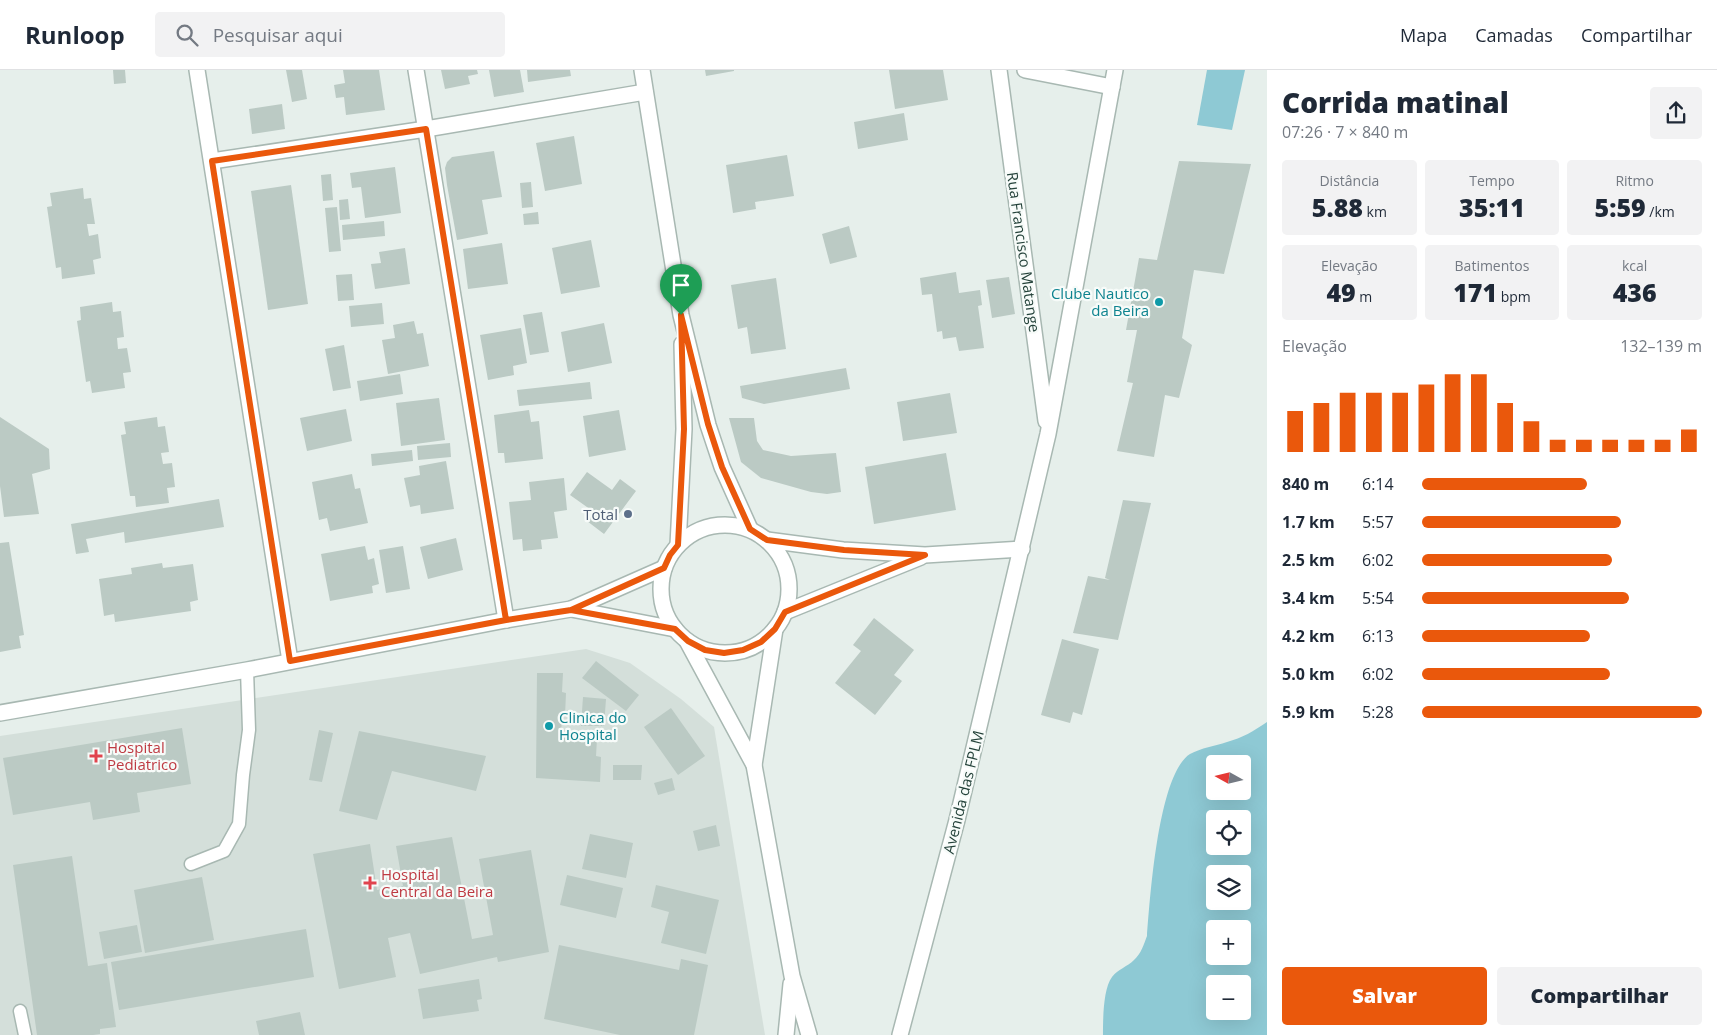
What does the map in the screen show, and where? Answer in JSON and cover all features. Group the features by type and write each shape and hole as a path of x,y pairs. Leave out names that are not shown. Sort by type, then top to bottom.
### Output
{"street":[{"path":"197,70 290,661"},
{"path":"416,70 506,620"},
{"path":"642,70 681,315 722,467 750,529"},
{"name":"Rua Francisco Matange","path":"999,70 1048,434"},
{"path":"1025,70 1112,87"},
{"name":"Avenida das FPLM","path":"900,1035 957,820 1048,434 1115,70"},
{"path":"212,161 426,129 645,92"},
{"path":"678,545 684,429 681,315"},
{"path":"731,524 750,529 767,540 780,554 787,573 789,592 785,612 775,629 761,642 743,650 724,653 705,650 688,641 675,629 664,610 661,589 664,568 670,555 678,545 693,532 712,525 731,524"},
{"path":"767,540 844,550 925,555 1022,549"},
{"path":"785,612 925,555"},
{"path":"0,714 247,670 506,620 571,610 664,568"},
{"path":"571,610 675,629"},
{"path":"754,765 775,629"},
{"path":"688,641 754,765 792,976 809,1035"},
{"path":"786,1035 792,976"}],"lane":[{"path":"191,864 224,851 239,824 249,730 247,670"},
{"path":"20,1011 25,1035"}],"shaded area":[{"name":"Hospital Central da Beira","path":"586,649 630,663 681,699 714,727 765,1035 0,1035 0,736"}],"water":[{"path":"1207,70 1245,70 1232,130 1197,125"},
{"path":"1267,722 1267,1035 1103,1035 1104,1005 1109,982 1114,974 1136,958 1147,936 1153,867 1163,811 1170,786 1179,766 1190,754 1248,734"}],"building":[{"path":"113,70 125,70 126,83 114,84"},
{"path":"286,70 302,70 307,99 292,102"},
{"path":"343,70 379,70 385,110 346,115 344,97 336,98 334,85 345,83"},
{"path":"441,70 477,70 478,74 468,76 470,84 445,89"},
{"path":"489,70 520,70 524,92 494,97"},
{"path":"527,70 570,70 571,76 528,82"},
{"path":"705,70 734,70 734,71 706,76"},
{"path":"889,70 943,70 948,100 895,109"},
{"path":"282,104 285,129 252,134 249,109"},
{"path":"904,113 908,140 858,149 854,122"},
{"path":"574,136 582,184 545,191 536,143"},
{"path":"494,151 502,197 482,200 488,234 457,240 447,185 445,168 447,162 452,157"},
{"path":"787,155 794,196 755,202 756,209 733,213 726,165"},
{"name":"Clube Nautico da Beira","path":"1179,161 1251,164 1224,274 1194,270 1182,338 1192,345 1179,398 1165,395 1154,457 1117,451 1133,383 1127,382 1137,330 1126,330 1139,258 1157,260"},
{"path":"395,167 401,213 365,218 361,187 352,188 350,173"},
{"path":"331,174 333,200 323,201 321,175"},
{"path":"531,182 533,207 522,208 520,183"},
{"path":"291,185 308,304 268,310 251,191"},
{"path":"83,188 84,199 91,198 95,224 87,224 89,236 98,234 101,258 93,260 95,274 62,279 61,267 56,268 47,207 52,206 50,193"},
{"path":"348,199 350,219 340,220 339,200"},
{"path":"337,207 341,251 329,252 325,208"},
{"path":"538,212 539,224 524,225 523,214"},
{"path":"384,221 385,236 343,240 342,225"},
{"path":"849,226 857,257 830,264 822,234"},
{"path":"591,240 600,287 561,294 552,248"},
{"path":"502,243 508,284 468,289 463,249"},
{"path":"405,248 410,284 375,289 371,264 381,263 379,252"},
{"path":"956,272 959,293 980,290 982,305 978,306 984,348 959,351 956,337 943,339 942,331 937,332 932,294 922,295 920,278"},
{"path":"352,274 354,300 338,301 336,275"},
{"path":"1009,277 1015,314 992,318 986,280"},
{"path":"776,278 786,349 751,354 747,327 738,329 731,285"},
{"path":"112,302 113,312 121,311 124,337 117,338 118,349 127,348 131,372 123,373 125,388 92,393 90,381 86,382 77,321 81,320 80,307"},
{"path":"382,303 384,324 351,327 349,306"},
{"path":"542,312 549,352 530,355 523,315"},
{"path":"414,321 417,334 423,333 429,366 388,374 382,340 395,338 393,325"},
{"path":"604,323 612,363 568,372 561,332"},
{"path":"521,328 527,363 513,366 514,375 488,380 480,335"},
{"path":"344,345 351,388 333,391 325,349"},
{"path":"846,368 850,389 764,404 742,398 740,386"},
{"path":"400,374 403,394 360,401 357,381"},
{"path":"590,382 592,399 519,406 517,390"},
{"path":"950,393 957,433 903,441 897,402"},
{"path":"439,398 445,440 401,446 396,403"},
{"path":"346,409 352,441 307,451 300,418"},
{"path":"529,410 531,422 539,421 543,459 505,463 504,453 498,453 494,415"},
{"path":"619,410 626,450 589,457 583,416"},
{"path":"0,417 49,449 50,469 32,474 39,514 4,517 0,486"},
{"path":"157,417 158,427 165,426 169,452 161,453 163,464 172,463 175,487 167,488 169,503 136,507 135,496 130,496 121,435 126,434 124,422"},
{"path":"729,418 754,418 757,441 763,450 791,456 836,453 841,492 827,494 811,492 761,478 741,462"},
{"path":"450,443 451,457 418,460 417,446"},
{"path":"412,450 413,461 372,466 371,454"},
{"path":"946,453 956,510 874,524 865,467"},
{"path":"446,461 454,509 421,514 420,505 410,507 404,478 420,475 419,466"},
{"path":"587,472 612,490 620,479 636,491 604,534 587,521 594,512 570,495"},
{"path":"352,474 355,489 360,488 368,523 330,531 327,518 319,520 312,482"},
{"path":"564,478 567,510 554,512 558,538 541,540 542,549 523,551 522,539 513,540 509,502 531,500 529,482"},
{"path":"219,499 224,527 125,543 124,532 86,539 89,552 76,554 71,524"},
{"path":"1123,500 1151,503 1118,640 1073,633 1088,576 1110,580 1105,578"},
{"path":"456,538 463,570 428,579 420,547"},
{"path":"9,542 24,635 19,636 21,648 0,652 0,543"},
{"path":"365,546 368,560 374,558 379,584 372,586 373,593 330,601 321,554"},
{"path":"403,546 410,589 386,593 379,550"},
{"path":"162,563 163,568 193,564 198,600 190,602 191,611 115,622 114,614 104,616 99,579 132,574 131,568"},
{"path":"874,618 914,650 894,675 902,681 875,715 835,683 861,651 853,645"},
{"path":"1062,639 1099,649 1082,715 1073,712 1070,723 1041,715"},
{"path":"596,661 639,695 626,711 582,678"},
{"name":"Clinica do Hospital","path":"537,673 563,673 562,692 566,693 565,716 562,716 561,736 597,739 596,756 601,757 600,782 536,778"},
{"path":"583,697 606,699 604,726 581,726"},
{"path":"671,708 705,756 678,775 644,727"},
{"path":"182,728 191,784 137,793 140,812 93,820 90,802 13,815 3,758"},
{"path":"319,730 333,733 322,782 309,780"},
{"path":"359,731 486,756 476,791 392,771 377,820 339,811"},
{"path":"613,765 642,765 641,780 613,780"},
{"path":"672,778 675,790 658,795 654,783"},
{"path":"716,825 720,846 698,851 693,831"},
{"path":"590,834 633,843 626,878 582,869"},
{"path":"452,837 472,939 493,935 479,859 531,850 549,952 498,962 497,957 420,974 410,933 388,938 396,977 339,989 313,854 370,844 377,890 403,886 396,846"},
{"path":"72,856 88,966 107,963 116,1027 100,1029 100,1034 93,1035 37,1035 13,865"},
{"path":"567,875 623,888 616,918 560,905"},
{"path":"202,877 214,940 145,953 134,890"},
{"path":"656,885 719,900 706,954 661,943 669,912 651,907"},
{"path":"137,925 142,952 104,959 99,932"},
{"path":"306,929 314,977 119,1010 111,962"},
{"path":"559,945 679,970 681,959 708,965 694,1035 620,1035 544,1019"},
{"path":"479,979 482,999 477,1000 479,1011 423,1019 418,989"},
{"path":"300,1012 305,1035 259,1035 256,1021"}],"place":[{"name":"Clube Nautico da Beira","path":"1159,302"},
{"name":"Total","path":"628,514"},
{"name":"Clinica do Hospital","path":"549,726"},
{"name":"Hospital Pediatrico","path":"96,756"},
{"name":"Hospital Central da Beira","path":"370,883"}],"route":[{"path":"681,315 684,429 678,545 670,555 664,568 571,610 506,620 290,661 212,161 426,129 506,620 571,610 675,629 688,641 705,650 724,653 743,650 761,642 775,629 785,612 925,555 844,550 767,540 750,529 722,467 708,424 681,315"}]}
